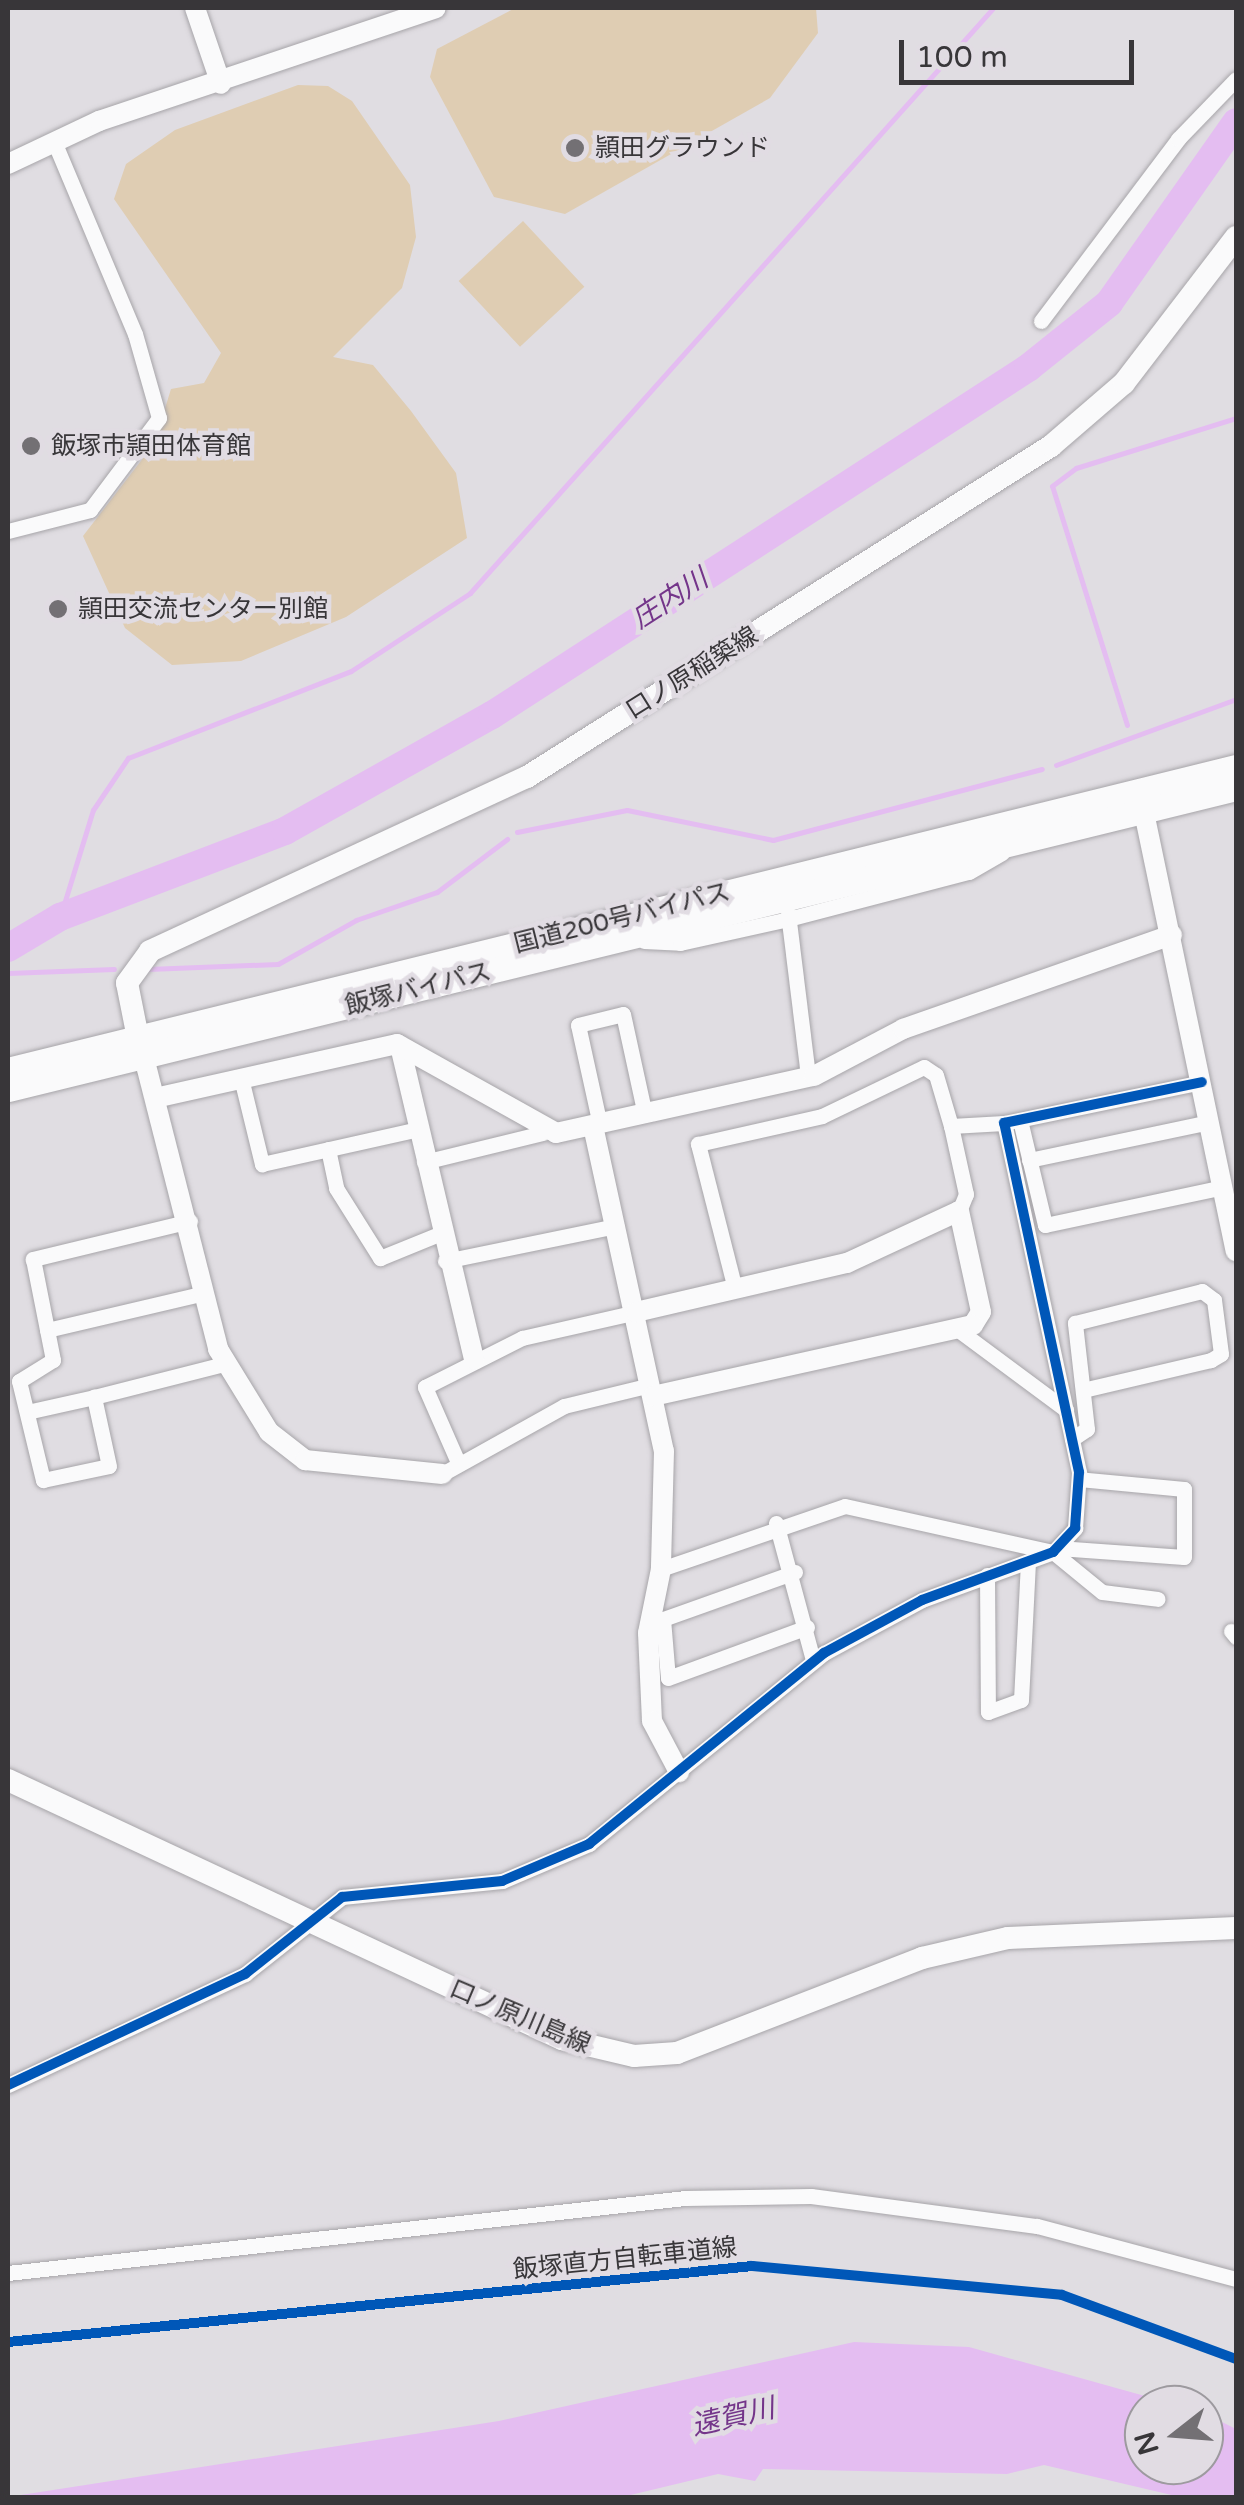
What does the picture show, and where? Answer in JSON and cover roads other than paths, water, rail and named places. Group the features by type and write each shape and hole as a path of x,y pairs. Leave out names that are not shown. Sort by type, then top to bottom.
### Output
{"highway":[{"name":"国道200号バイパス","path":"8,1070 141,1048 1141,800 1236,767"},
{"name":"飯塚バイパス","path":"8,1089 141,1048 622,939 787,909 1032,837 1141,800 1236,788"}],"main road":[{"name":"口ノ原稲築線","path":"141,1048 127,982 150,952 527,777 1051,446 1124,383 1236,237"},
{"name":"口ノ原川島線","path":"8,1780 562,2039 634,2056 678,2052 922,1958 1008,1938 1236,1928"}],"street":[{"path":"195,8 221,84"},
{"path":"8,164 54,142 408,13 436,8"},
{"path":"1041,321 1178,139 1236,78"},
{"path":"8,531 90,510 159,418 136,334 54,142"},
{"path":"1141,800 1236,1252"},
{"path":"787,909 808,1077"},
{"path":"424,1162 808,1077 903,1028 1172,936"},
{"path":"644,1114 623,1014 578,1024 664,1451 657,1740 680,1772"},
{"path":"154,1098 400,1046 544,1133"},
{"path":"400,1046 445,1261 474,1359"},
{"path":"141,1048 190,1222 204,1294 227,1364 269,1432 305,1460 450,1467 564,1406 958,1329 981,1312 959,1212 966,1194 936,1075 924,1067 822,1116 698,1144 735,1289"},
{"path":"241,1078 262,1164 419,1129"},
{"path":"951,1126 1012,1122 1202,1082"},
{"path":"1012,1122 1029,1160 1042,1218 1052,1226 1224,1187"},
{"path":"8,2085 245,1974 308,1922 356,1891 502,1882 548,1864 630,1818 814,1660 987,1575 1056,1550 1075,1528 1079,1479 1012,1122"},
{"path":"1029,1160 1210,1122"},
{"path":"328,1149 336,1188 380,1258 439,1234"},
{"path":"450,1467 425,1386 474,1359 636,1312 847,1263 959,1212"},
{"path":"94,1397 109,1466 43,1480 20,1381 52,1360 33,1259 190,1222"},
{"path":"445,1261 616,1226"},
{"path":"1072,1439 1087,1429 1083,1394 1081,1376 1079,1358 1075,1323 1202,1291 1214,1300 1221,1354 1211,1360 1119,1382 1101,1386 1082,1390"},
{"path":"47,1330 204,1294"},
{"path":"958,1329 1066,1410"},
{"path":"27,1412 227,1364"},
{"path":"661,1569 776,1523 846,1506 1056,1550 1184,1557 1184,1489 1079,1479"},
{"path":"776,1523 796,1572 814,1660"},
{"path":"1056,1550 1102,1592 1158,1599"},
{"path":"987,1575 988,1712 1021,1700 1028,1561"},
{"path":"659,1681 663,1619 796,1572"},
{"path":"659,1681 807,1627"},
{"path":"8,2273 686,2198 811,2196 1037,2226 1236,2280"}],"water":[{"name":"遠賀川","path":"854,2342 969,2347 1124,2390 1124,2484 1044,2465 1007,2474 763,2469 755,2481 718,2474 618,2498 8,2497 499,2421"},
{"path":"1224,2423 1236,2429 1236,2497 1180,2497 1129,2485 1224,2485"}],"waterway":[{"path":"60,917 93,810 128,758 351,671 470,593 993,8"},
{"name":"庄内川","path":"8,948 60,917 285,831 492,715 1028,368 1109,303 1236,122"},
{"path":"1127,725 1052,486 1076,468 1236,418"},
{"path":"1056,765 1236,699"},
{"path":"517,832 627,810 773,840 1042,769"},
{"path":"148,969 278,964 356,920 437,892 507,839"},
{"path":"8,973 114,969"}],"place":[{"name":"頴田グラウンド","path":"575,148"},
{"name":"飯塚市頴田体育館","path":"31,446"},
{"name":"頴田交流センター別館","path":"58,609"}]}
